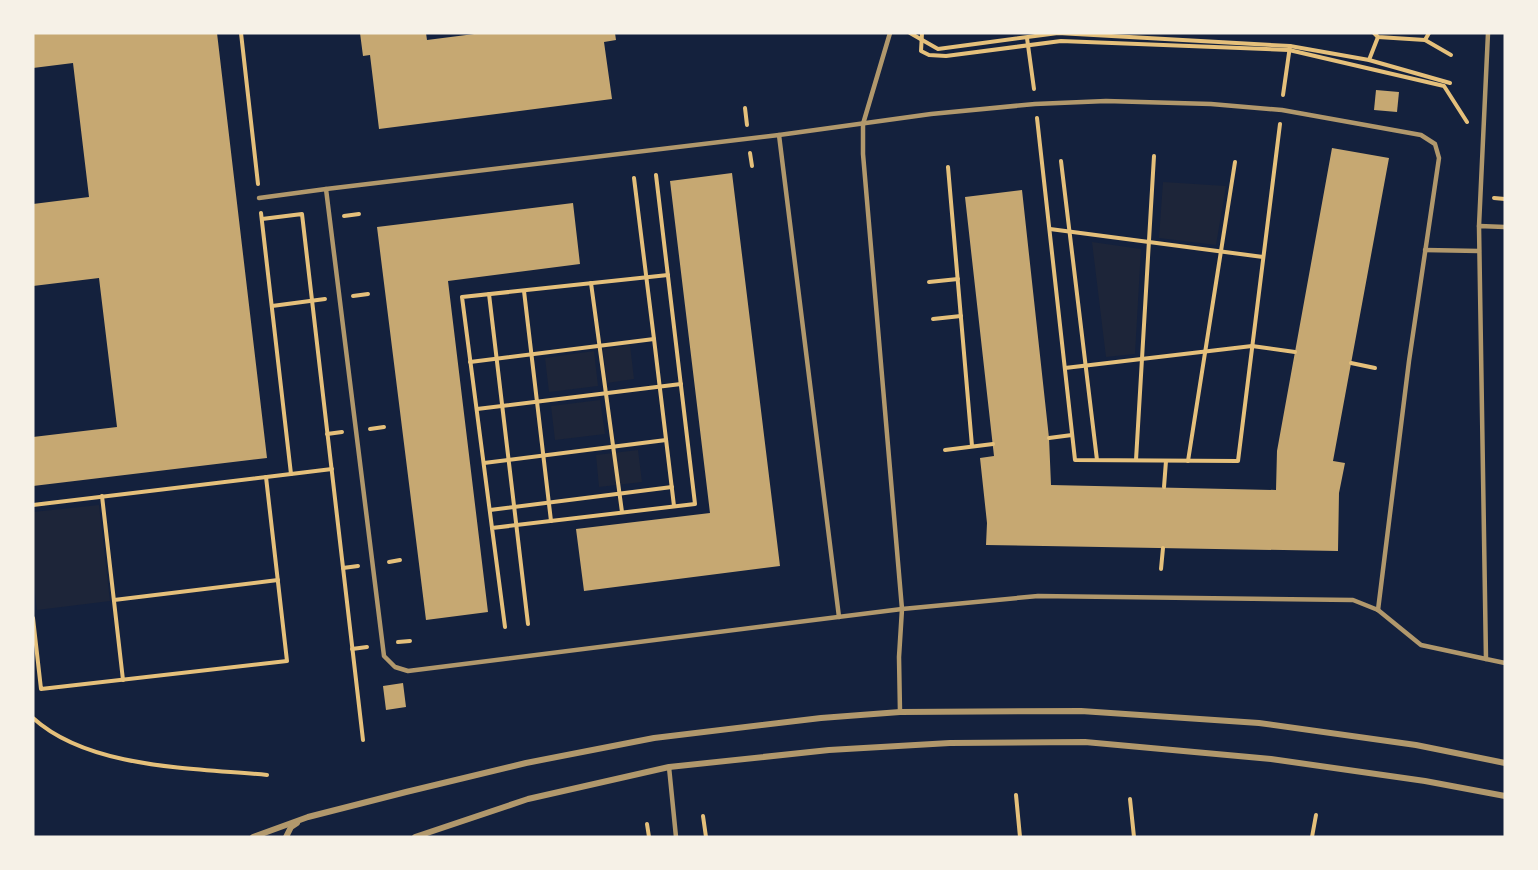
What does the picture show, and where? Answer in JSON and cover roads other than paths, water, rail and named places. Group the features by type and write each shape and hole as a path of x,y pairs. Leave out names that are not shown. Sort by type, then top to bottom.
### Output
{"street":[{"path":"253,837 308,817 525,763 654,738 821,718 900,712 1081,711 1258,723 1416,745 1505,763"},
{"path":"415,837 528,799 669,767 829,750 950,743 1085,742 1271,759 1425,781 1505,796"},
{"path":"286,837 291,827 308,817"}],"lane":[{"path":"890,33 863,124 863,154 902,609 899,657 900,712"},
{"path":"1486,659 1479,226 1488,33"},
{"path":"259,198 779,135 931,114 1035,104 1106,101 1211,104 1282,110 1420,135 1434,144 1439,158 1409,361 1378,609"},
{"path":"779,135 839,617"},
{"path":"326,189 384,656 395,667 408,671 902,609 1038,596 1353,600 1378,609 1421,645 1505,663"},
{"path":"1479,226 1505,227"},
{"path":"1425,250 1479,251"},
{"path":"669,767 676,837"}]}
